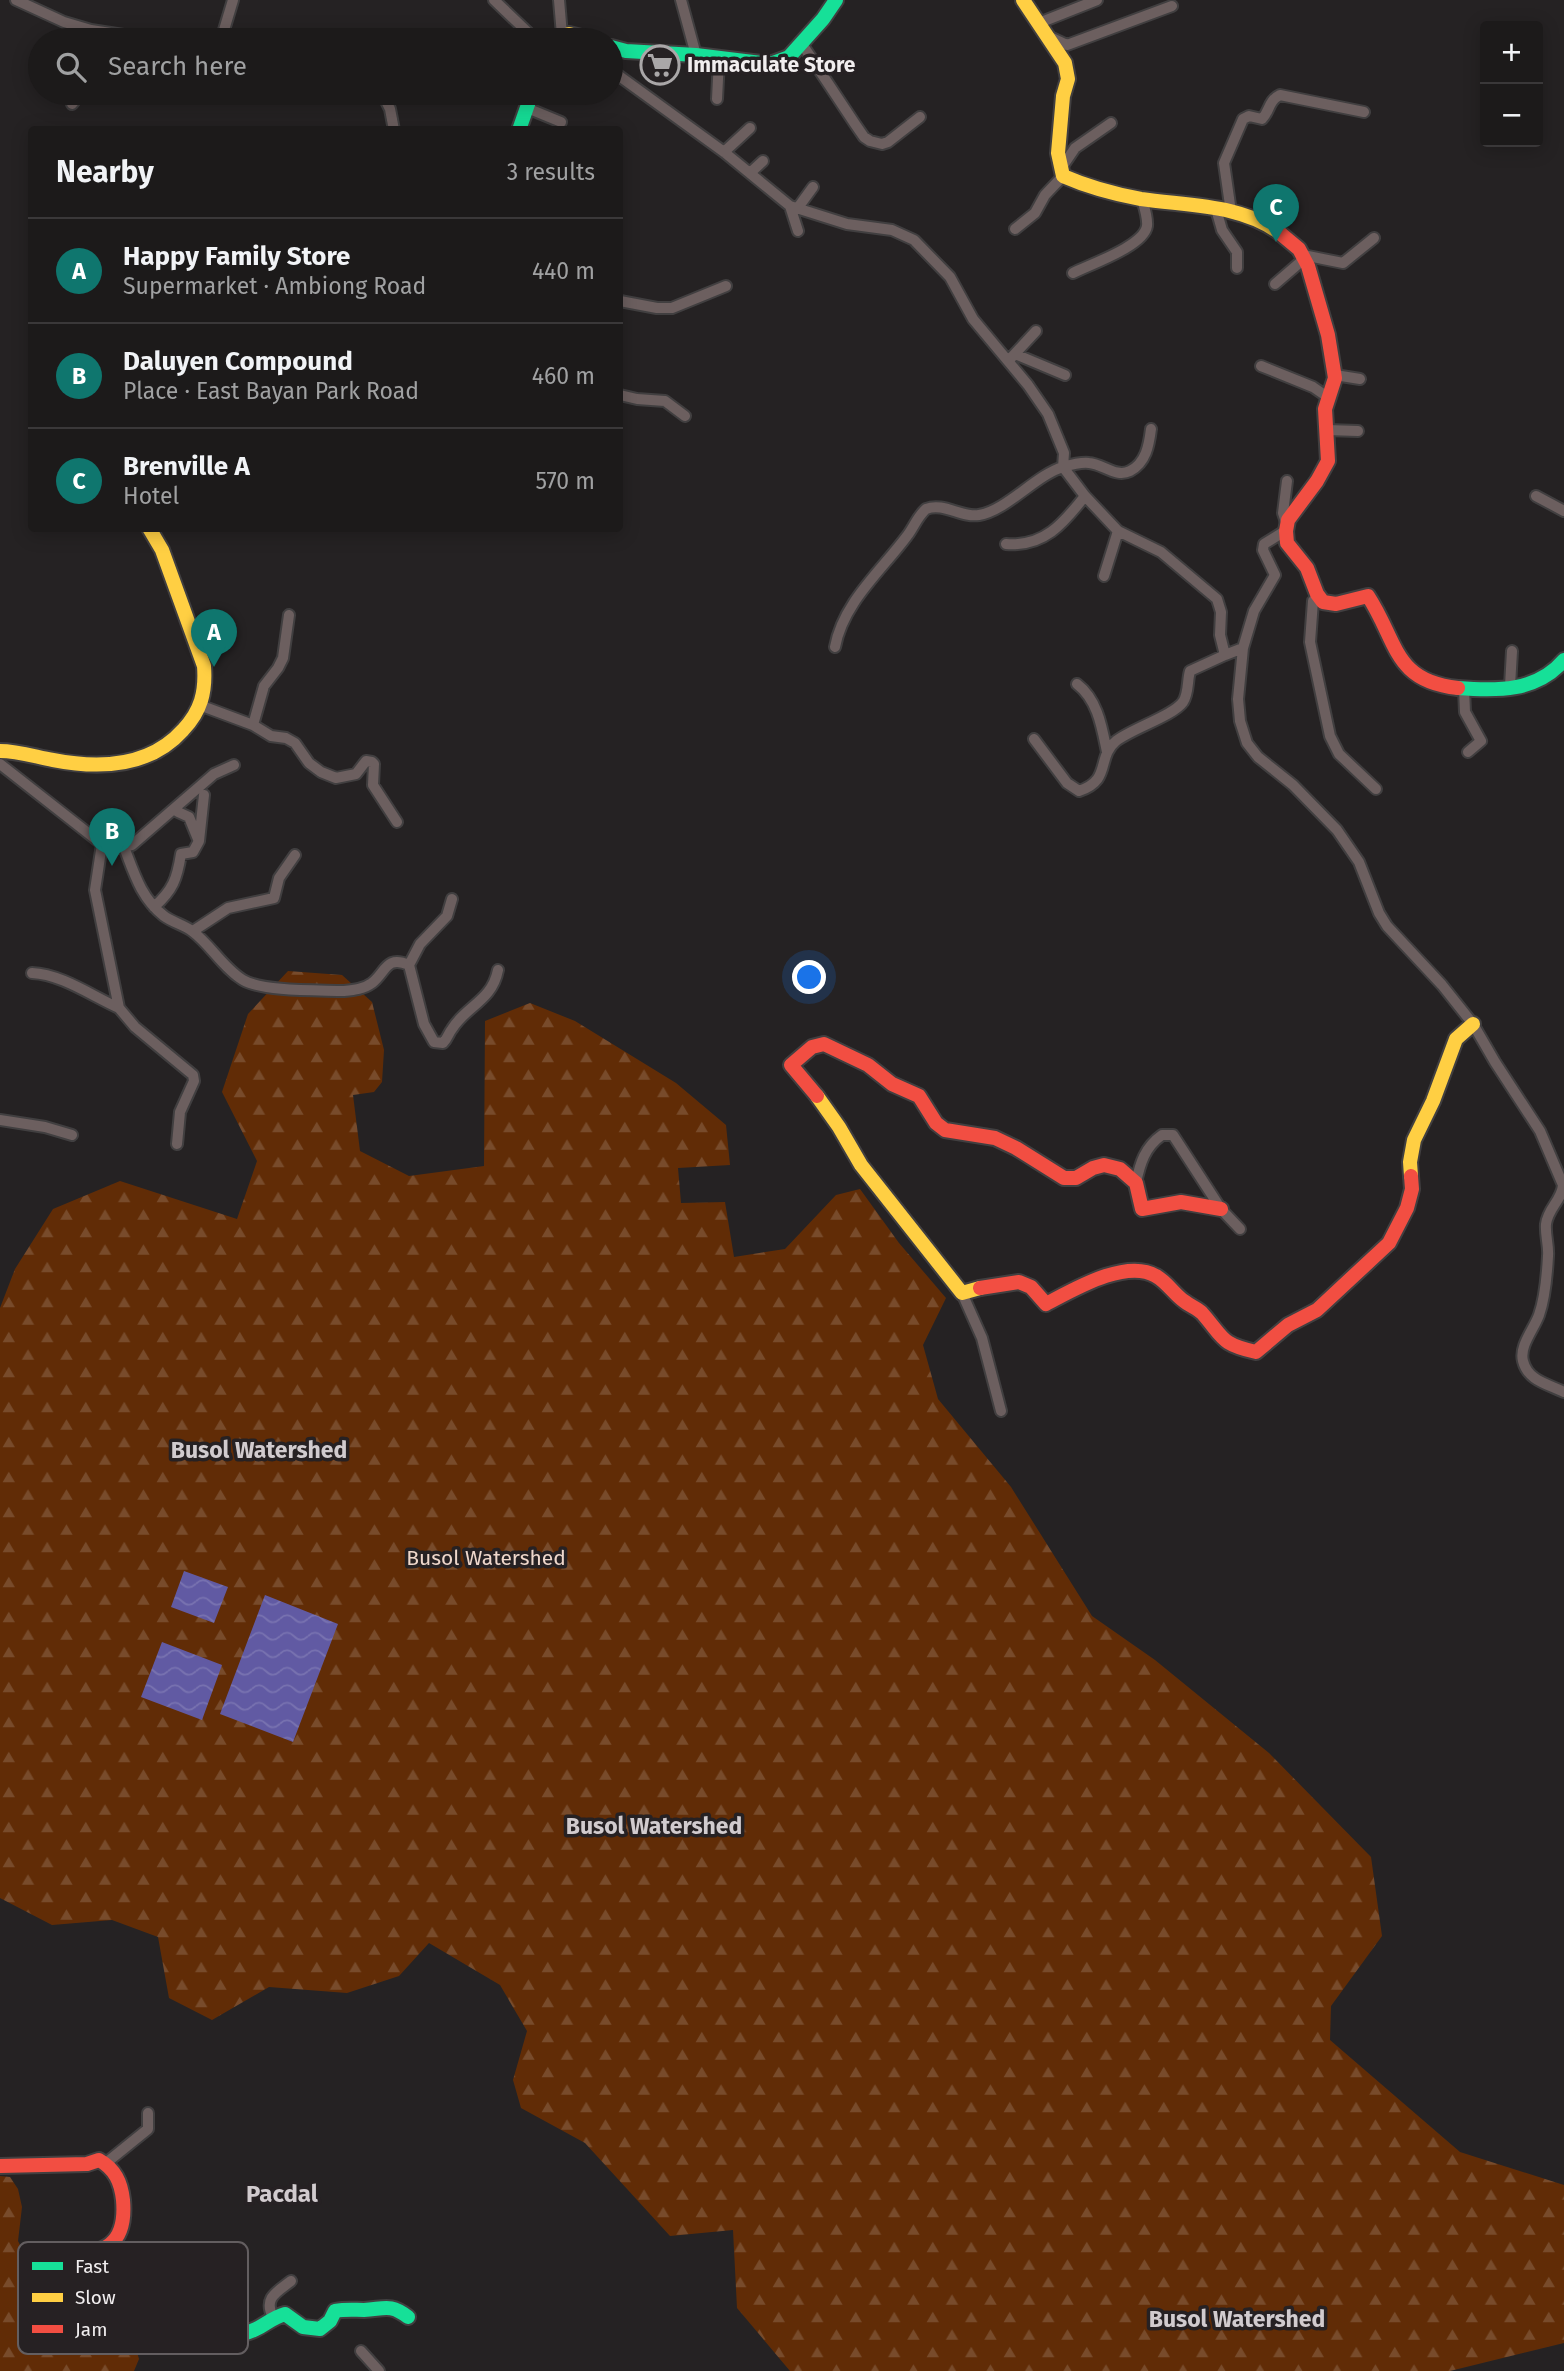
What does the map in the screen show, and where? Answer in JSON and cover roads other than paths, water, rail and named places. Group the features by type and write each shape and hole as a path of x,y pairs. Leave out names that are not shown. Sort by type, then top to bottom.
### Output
{"street":[{"path":"16,0 64,22 84,28"},
{"path":"225,28 233,0"},
{"path":"494,0 524,28"},
{"path":"559,0 561,28"},
{"path":"681,0 696,55"},
{"path":"623,50 769,64 789,57 836,0"},
{"path":"1023,0 1065,63 1068,79 1063,96 1060,128 1061,173"},
{"path":"1039,23 1097,0"},
{"path":"1048,36 1067,45 1172,6"},
{"path":"802,44 855,124 870,141 882,144 888,142 920,117"},
{"path":"717,99 719,59"},
{"path":"623,79 724,152 793,207 846,224 891,230 914,240 950,277 973,319 1011,358 1048,414 1064,453 1063,467 1085,496 1118,531 1161,552 1217,599 1221,612 1220,635 1224,655"},
{"path":"1237,268 1237,252 1222,230 1224,211 1231,203 1224,163 1243,119 1249,116 1262,119 1270,103 1280,95 1364,112"},
{"path":"388,105 393,126"},
{"path":"520,126 528,105"},
{"path":"527,108 561,122"},
{"path":"1015,229 1035,214 1075,148 1111,123"},
{"path":"724,152 750,128"},
{"path":"750,173 763,161"},
{"path":"1061,173 1079,184 1142,199 1224,211 1273,228 1290,240 1304,257 1325,327 1335,375 1334,387 1325,412 1328,461 1323,473 1292,514 1286,528 1264,544 1263,550 1275,575 1254,611 1243,648 1238,699 1240,721 1247,743 1258,757 1293,785 1337,830 1359,862 1379,913 1387,926 1443,985 1473,1024 1547,1144 1563,1185 1562,1200 1549,1214 1546,1224 1549,1255 1540,1313 1522,1353 1523,1360 1535,1379 1564,1392"},
{"path":"793,207 813,187"},
{"path":"1073,272 1129,247 1142,237 1147,226 1142,199"},
{"path":"793,207 798,231"},
{"path":"1304,257 1343,262 1374,238"},
{"path":"1275,284 1304,257"},
{"path":"623,302 657,309 672,308 726,286"},
{"path":"1011,358 1036,331"},
{"path":"1011,358 1065,374"},
{"path":"1262,366 1313,387 1329,398"},
{"path":"1335,375 1360,379"},
{"path":"623,396 665,401 685,416"},
{"path":"835,647 844,620 886,559 926,509 942,507 980,515 1014,497 1051,471 1088,462 1122,474 1132,470 1147,451 1151,429"},
{"path":"1327,430 1358,431"},
{"path":"1287,481 1283,513 1287,546 1311,575 1318,597 1328,603 1338,604 1368,596 1389,639 1409,670 1418,678 1442,688 1530,684 1545,678 1564,660"},
{"path":"1006,544 1043,539 1069,516 1085,496"},
{"path":"1536,496 1564,511"},
{"path":"1104,576 1118,531"},
{"path":"0,751 90,764 130,762 170,743 184,731 202,706 207,677 204,661 172,582 164,550 152,532"},
{"path":"1318,597 1312,601 1310,642 1330,736 1339,754 1376,789"},
{"path":"253,725 264,686 283,658 289,615"},
{"path":"1107,752 1132,730 1177,708 1187,692 1190,671 1243,648"},
{"path":"1510,686 1512,651"},
{"path":"1034,739 1067,783 1079,790 1097,780 1103,772 1107,752 1097,713 1090,699 1077,684"},
{"path":"1464,689 1465,712 1481,741 1468,752"},
{"path":"202,706 253,725 271,736 286,738 295,743 309,763 336,778 356,774 367,760 374,762 373,785 397,822"},
{"path":"0,764 102,844 115,848 132,845 214,774 234,765"},
{"path":"154,907 177,879 181,854 193,852 199,841 204,795"},
{"path":"178,811 189,817 199,841"},
{"path":"102,844 95,890 119,1008"},
{"path":"124,847 138,884 154,907 166,917 193,931 243,980 260,986 356,989 374,982 391,963 400,961 409,965"},
{"path":"193,931 228,908 274,898 279,878 295,855"},
{"path":"452,900 447,916 420,944 409,965 427,1032 434,1042 439,1044 447,1040 452,1028 489,993 498,970"},
{"path":"32,973 43,973 119,1008 135,1027 193,1075 194,1081 180,1112 177,1144"},
{"path":"962,1293 1008,1282 1022,1282 1029,1285 1046,1304 1101,1276 1145,1270 1158,1277 1185,1302 1200,1311 1211,1328 1227,1343 1234,1348 1256,1352 1288,1325 1317,1310 1389,1243 1407,1208 1412,1189 1410,1162 1414,1140 1433,1101 1456,1039 1473,1024"},
{"path":"1001,1411 982,1338 962,1293 861,1165 813,1091 794,1071 791,1065 793,1061 812,1047 824,1044 868,1065 892,1084 919,1096 936,1123 945,1130 995,1138 1064,1178 1076,1178 1093,1168 1104,1166 1120,1169 1136,1183"},
{"path":"0,1120 45,1127 72,1135"},
{"path":"1221,1209 1191,1202 1171,1201 1142,1209 1136,1183 1140,1161 1158,1137 1169,1134 1177,1140 1221,1209 1240,1229"},
{"path":"106,2164 148,2129 148,2113"},
{"path":"0,2165 87,2164 99,2160 106,2164 119,2177 123,2199 122,2220 114,2242"},
{"path":"272,2317 268,2305 270,2298 291,2281"},
{"path":"248,2333 272,2317 285,2314 303,2327 320,2329 330,2321 335,2311 353,2308 397,2308 408,2317"},
{"path":"361,2351 379,2371"}],"water":[{"path":"184,1571 228,1587 214,1623 171,1607"},
{"path":"265,1595 338,1624 293,1742 220,1714"},
{"path":"162,1642 222,1665 202,1720 141,1697"}],"place":[{"name":"Immaculate Store","path":"660,65"},
{"name":"Brenville A","path":"1276,242"},
{"name":"Happy Family Store","path":"214,667"},
{"name":"Daluyen Compound","path":"112,866"}],"district":[{"name":"Busol Watershed","path":"259,1450"},
{"name":"Busol Watershed","path":"654,1826"},
{"name":"Pacdal","path":"282,2194"},
{"name":"Busol Watershed","path":"1237,2319"}]}
